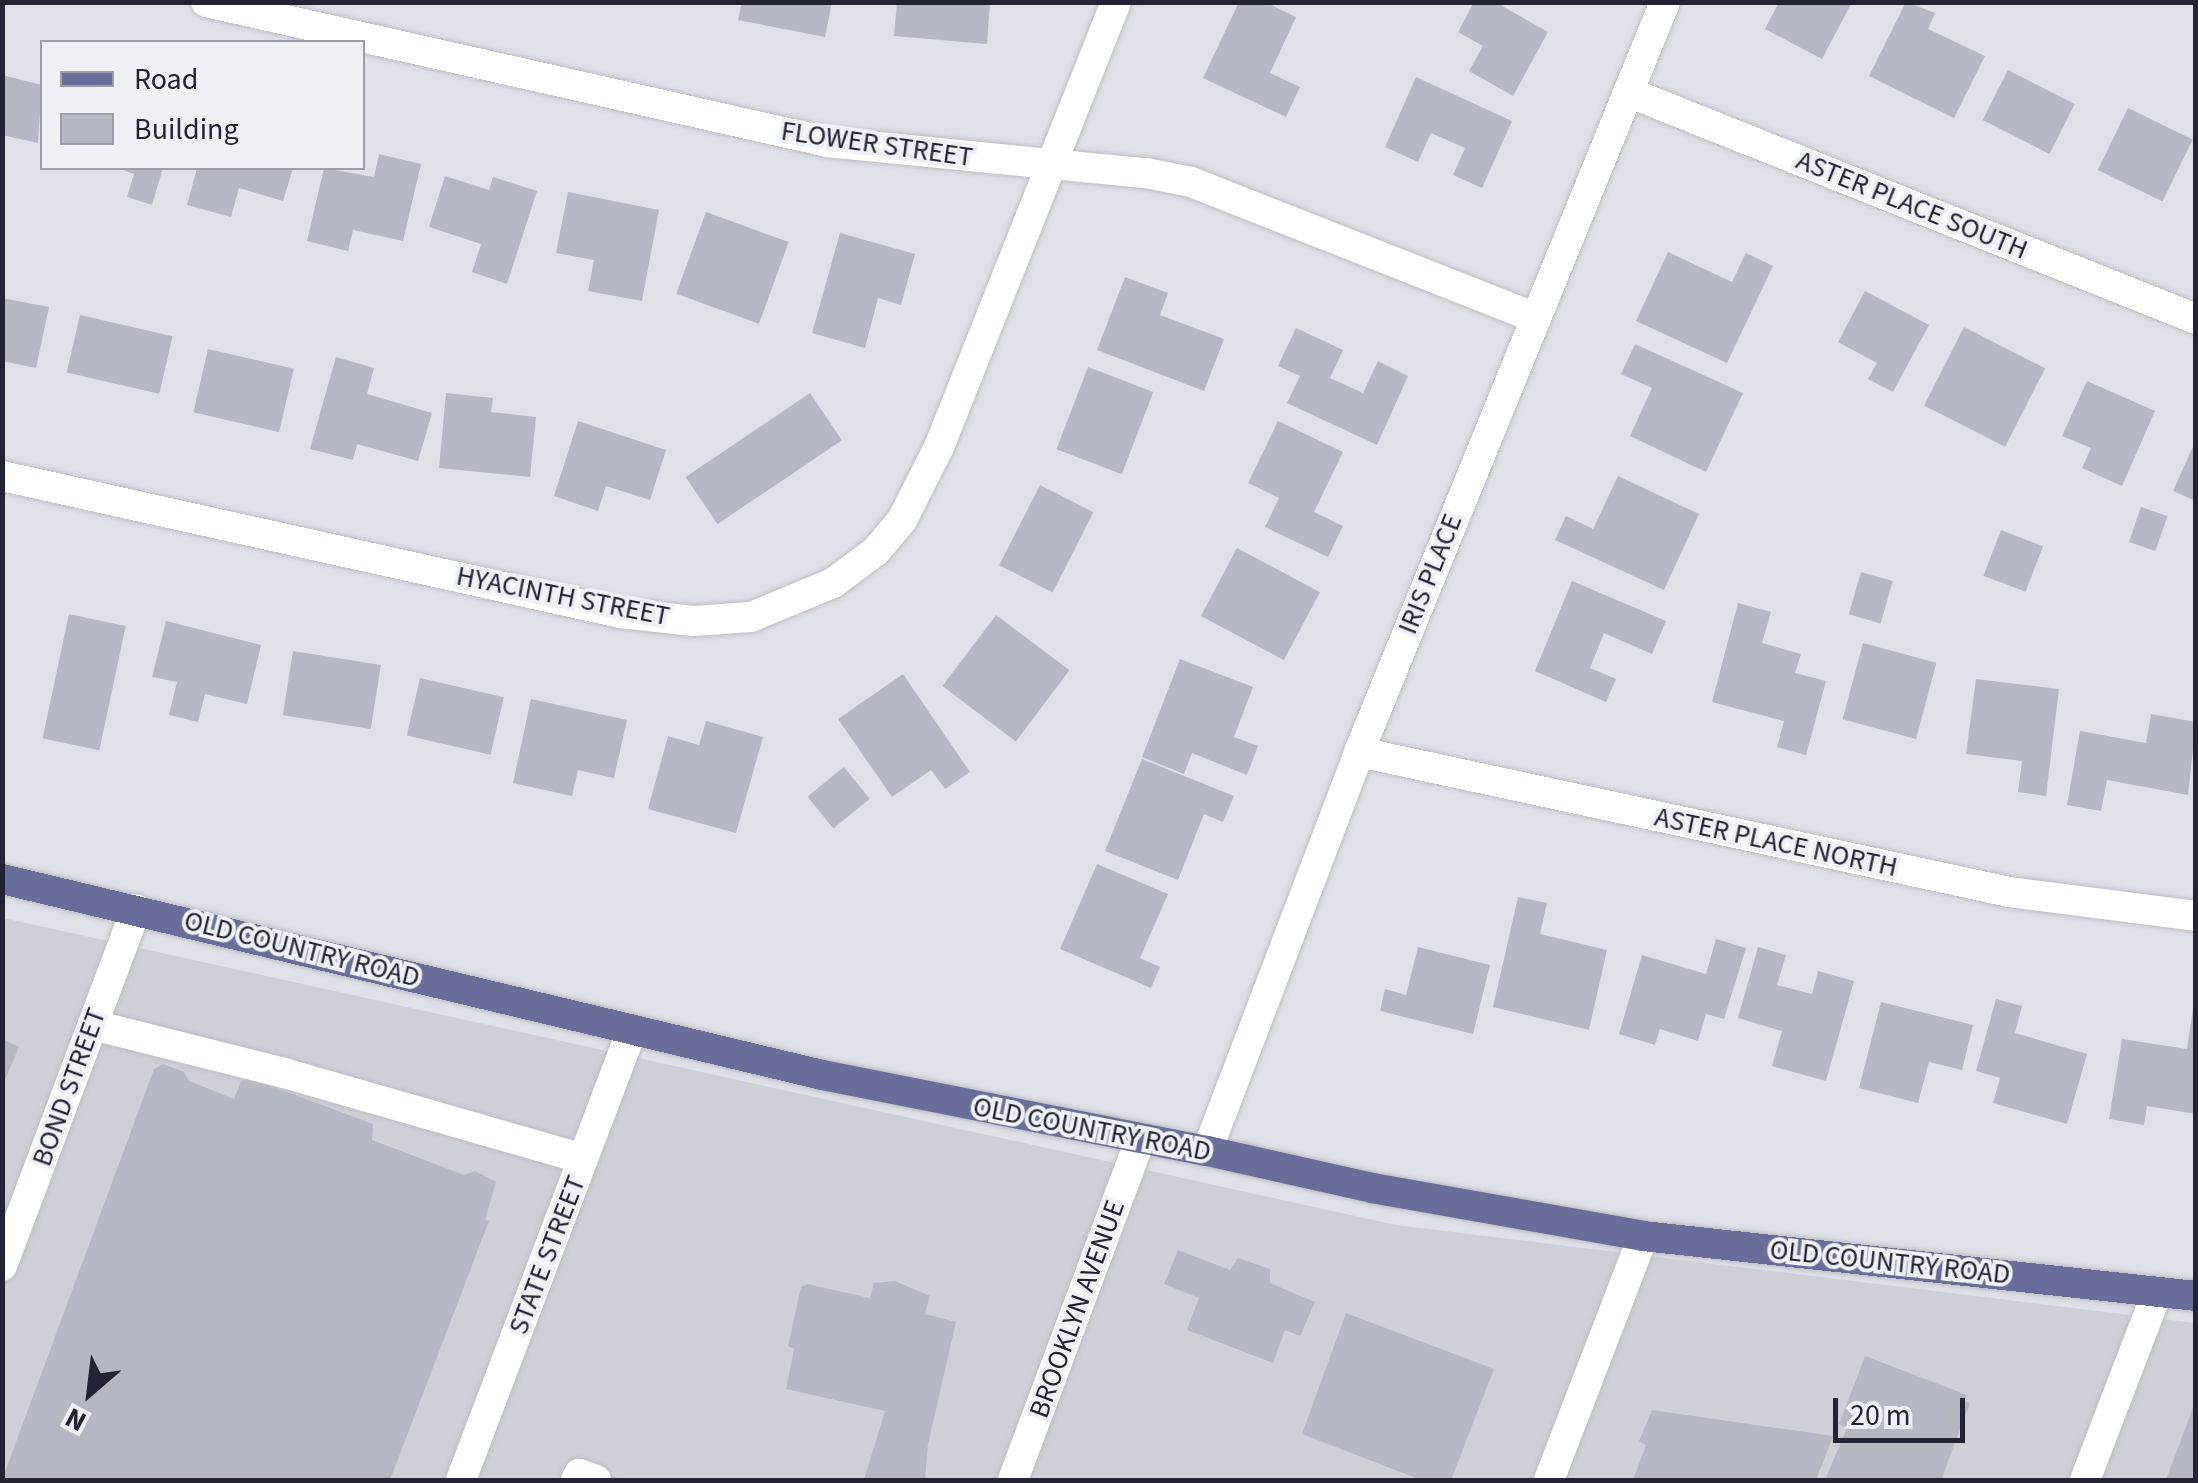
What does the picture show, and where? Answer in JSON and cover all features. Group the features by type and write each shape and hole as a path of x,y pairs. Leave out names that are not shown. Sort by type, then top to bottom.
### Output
{"main road":[{"name":"OLD COUNTRY ROAD","path":"2,879 822,1075 1207,1151 1372,1188 1643,1236 2196,1296"}],"street":[{"name":"FLOWER STREET","path":"206,2 828,142 1146,173 1191,182 1534,317"},
{"name":"HYACINTH STREET","path":"2,476 620,613 694,621 751,617 833,583 876,551 902,520 939,447 1116,2"},
{"name":"IRIS PLACE","path":"1207,1151 1359,752 1665,2"},
{"name":"ASTER PLACE SOUTH","path":"1628,92 2196,318"},
{"name":"ASTER PLACE NORTH","path":"1359,752 2009,892 2196,916"},
{"name":"BOND STREET","path":"2,1266 136,909"},
{"path":"93,1025 284,1073 583,1160"},
{"name":"STATE STREET","path":"461,1480 632,1030"},
{"name":"BROOKLYN AVENUE","path":"1013,1480 1141,1138"},
{"path":"1549,1480 1643,1236"},
{"path":"2085,1480 2157,1292"},
{"path":"576,1480 578,1474 596,1480"}],"shaded area":[{"path":"3,918 1396,1225 2195,1323 2195,1480 3,1480"}],"building":[{"path":"742,2 832,2 825,37 738,20"},
{"path":"897,2 990,2 987,44 894,36"},
{"path":"1239,2 1265,2 1296,17 1270,73 1300,87 1286,117 1203,78"},
{"path":"1474,2 1495,2 1548,32 1513,96 1469,71 1483,46 1458,32"},
{"path":"1779,2 1852,2 1822,59 1765,29"},
{"path":"1906,2 1935,13 1928,29 1985,56 1954,118 1869,76"},
{"path":"2008,70 2075,104 2049,154 1983,120"},
{"path":"2,75 40,84 38,143 2,135"},
{"path":"1416,77 1512,121 1482,188 1453,175 1465,148 1431,133 1418,162 1385,147"},
{"path":"2128,108 2193,140 2162,202 2098,170"},
{"path":"379,154 421,164 403,241 353,230 348,251 307,241 324,170 374,177"},
{"path":"123,170 162,170 152,205 127,197 134,174"},
{"path":"196,170 292,170 283,201 239,188 231,217 187,205"},
{"path":"445,176 489,190 493,177 537,191 507,284 472,272 481,244 429,227"},
{"path":"568,192 659,210 642,301 588,291 594,260 556,253"},
{"path":"706,212 789,242 759,324 676,294"},
{"path":"840,233 915,254 901,305 878,298 865,348 812,333"},
{"path":"1668,252 1732,282 1746,253 1773,266 1727,363 1636,321"},
{"path":"1125,277 1168,293 1160,315 1224,339 1204,391 1097,350"},
{"path":"1865,291 1929,325 1893,392 1868,379 1877,363 1838,342"},
{"path":"2,298 49,307 36,368 2,361"},
{"path":"80,315 173,336 159,394 67,372"},
{"path":"1964,327 2045,368 2005,447 1924,405"},
{"path":"1296,328 1343,350 1330,378 1363,393 1378,361 1408,376 1377,445 1287,403 1300,376 1278,366"},
{"path":"1635,344 1743,393 1706,472 1630,436 1652,388 1621,374"},
{"path":"208,349 294,369 279,432 193,412"},
{"path":"336,357 374,368 367,394 432,413 418,461 357,444 353,460 310,449"},
{"path":"1088,367 1153,392 1122,474 1056,449"},
{"path":"2087,381 2155,411 2122,486 2082,468 2091,448 2062,436"},
{"path":"446,393 493,398 491,412 536,417 530,477 439,468"},
{"path":"810,393 842,440 718,524 686,477"},
{"path":"578,421 666,450 650,500 606,486 598,511 554,496"},
{"path":"1278,421 1343,452 1314,512 1343,526 1328,557 1265,527 1279,498 1248,483"},
{"path":"2196,440 2196,501 2173,491"},
{"path":"1618,476 1699,514 1664,590 1555,540 1566,516 1593,529"},
{"path":"1040,485 1093,512 1053,592 999,565"},
{"path":"2141,507 2167,516 2155,551 2129,542"},
{"path":"2001,530 2043,546 2025,592 1983,576"},
{"path":"1237,548 1320,592 1284,660 1201,616"},
{"path":"1861,572 1893,581 1881,623 1849,614"},
{"path":"1572,581 1666,621 1652,654 1604,633 1590,668 1616,679 1606,702 1535,671"},
{"path":"1738,603 1771,612 1762,643 1801,654 1795,673 1826,681 1806,755 1777,747 1784,721 1712,702"},
{"path":"69,614 126,626 99,750 43,738"},
{"path":"996,615 1069,670 1016,741 942,686"},
{"path":"166,621 261,645 247,704 205,694 198,722 169,715 177,682 152,677"},
{"path":"1863,643 1936,663 1916,739 1843,719"},
{"path":"293,651 381,665 371,729 283,715"},
{"path":"1180,659 1253,687 1234,737 1258,746 1247,775 1192,753 1184,774 1142,757"},
{"path":"903,674 970,772 945,789 931,770 892,797 838,719"},
{"path":"420,678 504,697 491,755 407,735"},
{"path":"1976,679 2059,689 2046,796 2018,792 2022,761 1966,754"},
{"path":"531,699 627,720 614,778 578,770 572,796 513,783"},
{"path":"2151,714 2196,722 2188,795 2107,780 2101,811 2067,805 2080,731 2146,743"},
{"path":"706,721 763,737 736,833 648,809 668,736 699,745"},
{"path":"1142,759 1234,796 1223,822 1204,814 1178,880 1105,851"},
{"path":"844,767 870,799 833,828 807,797"},
{"path":"1097,864 1168,894 1140,958 1160,967 1151,988 1060,949"},
{"path":"1518,897 1547,903 1540,934 1607,950 1589,1030 1493,1007"},
{"path":"1716,939 1746,948 1724,1019 1706,1014 1698,1041 1660,1029 1655,1045 1619,1034 1642,955 1706,974"},
{"path":"1418,947 1490,965 1473,1034 1380,1011 1385,989 1406,995"},
{"path":"1758,947 1786,955 1777,985 1812,994 1818,971 1854,981 1826,1081 1772,1066 1782,1031 1738,1018"},
{"path":"1996,999 2022,1006 2015,1033 2087,1054 2067,1124 1993,1103 2000,1078 1976,1071"},
{"path":"1881,1002 1973,1025 1962,1070 1929,1062 1918,1103 1859,1088"},
{"path":"2193,1009 2196,1114 2147,1106 2144,1125 2109,1119 2122,1039 2187,1049"},
{"path":"2,1039 19,1047 2,1087"},
{"path":"163,1064 184,1072 189,1081 234,1099 241,1081 249,1078 373,1124 372,1140 464,1175 475,1171 496,1182 485,1220 489,1221 390,1480 2,1480 154,1069"},
{"path":"1178,1250 1230,1270 1238,1258 1270,1269 1270,1283 1315,1302 1300,1336 1285,1330 1273,1363 1187,1330 1199,1298 1164,1284"},
{"path":"895,1281 930,1296 925,1314 956,1322 928,1444 925,1480 864,1480 885,1411 786,1389 794,1349 788,1346 801,1287 807,1284 870,1298 874,1283"},
{"path":"1346,1313 1494,1369 1451,1480 1421,1480 1302,1434"},
{"path":"1865,1356 1967,1395 1964,1401 1970,1403 1941,1480 1825,1480 1847,1428 1839,1424"},
{"path":"2195,1402 2196,1480 2166,1480"},
{"path":"1652,1410 1833,1436 1816,1480 1633,1480 1646,1445 1639,1441"}]}
